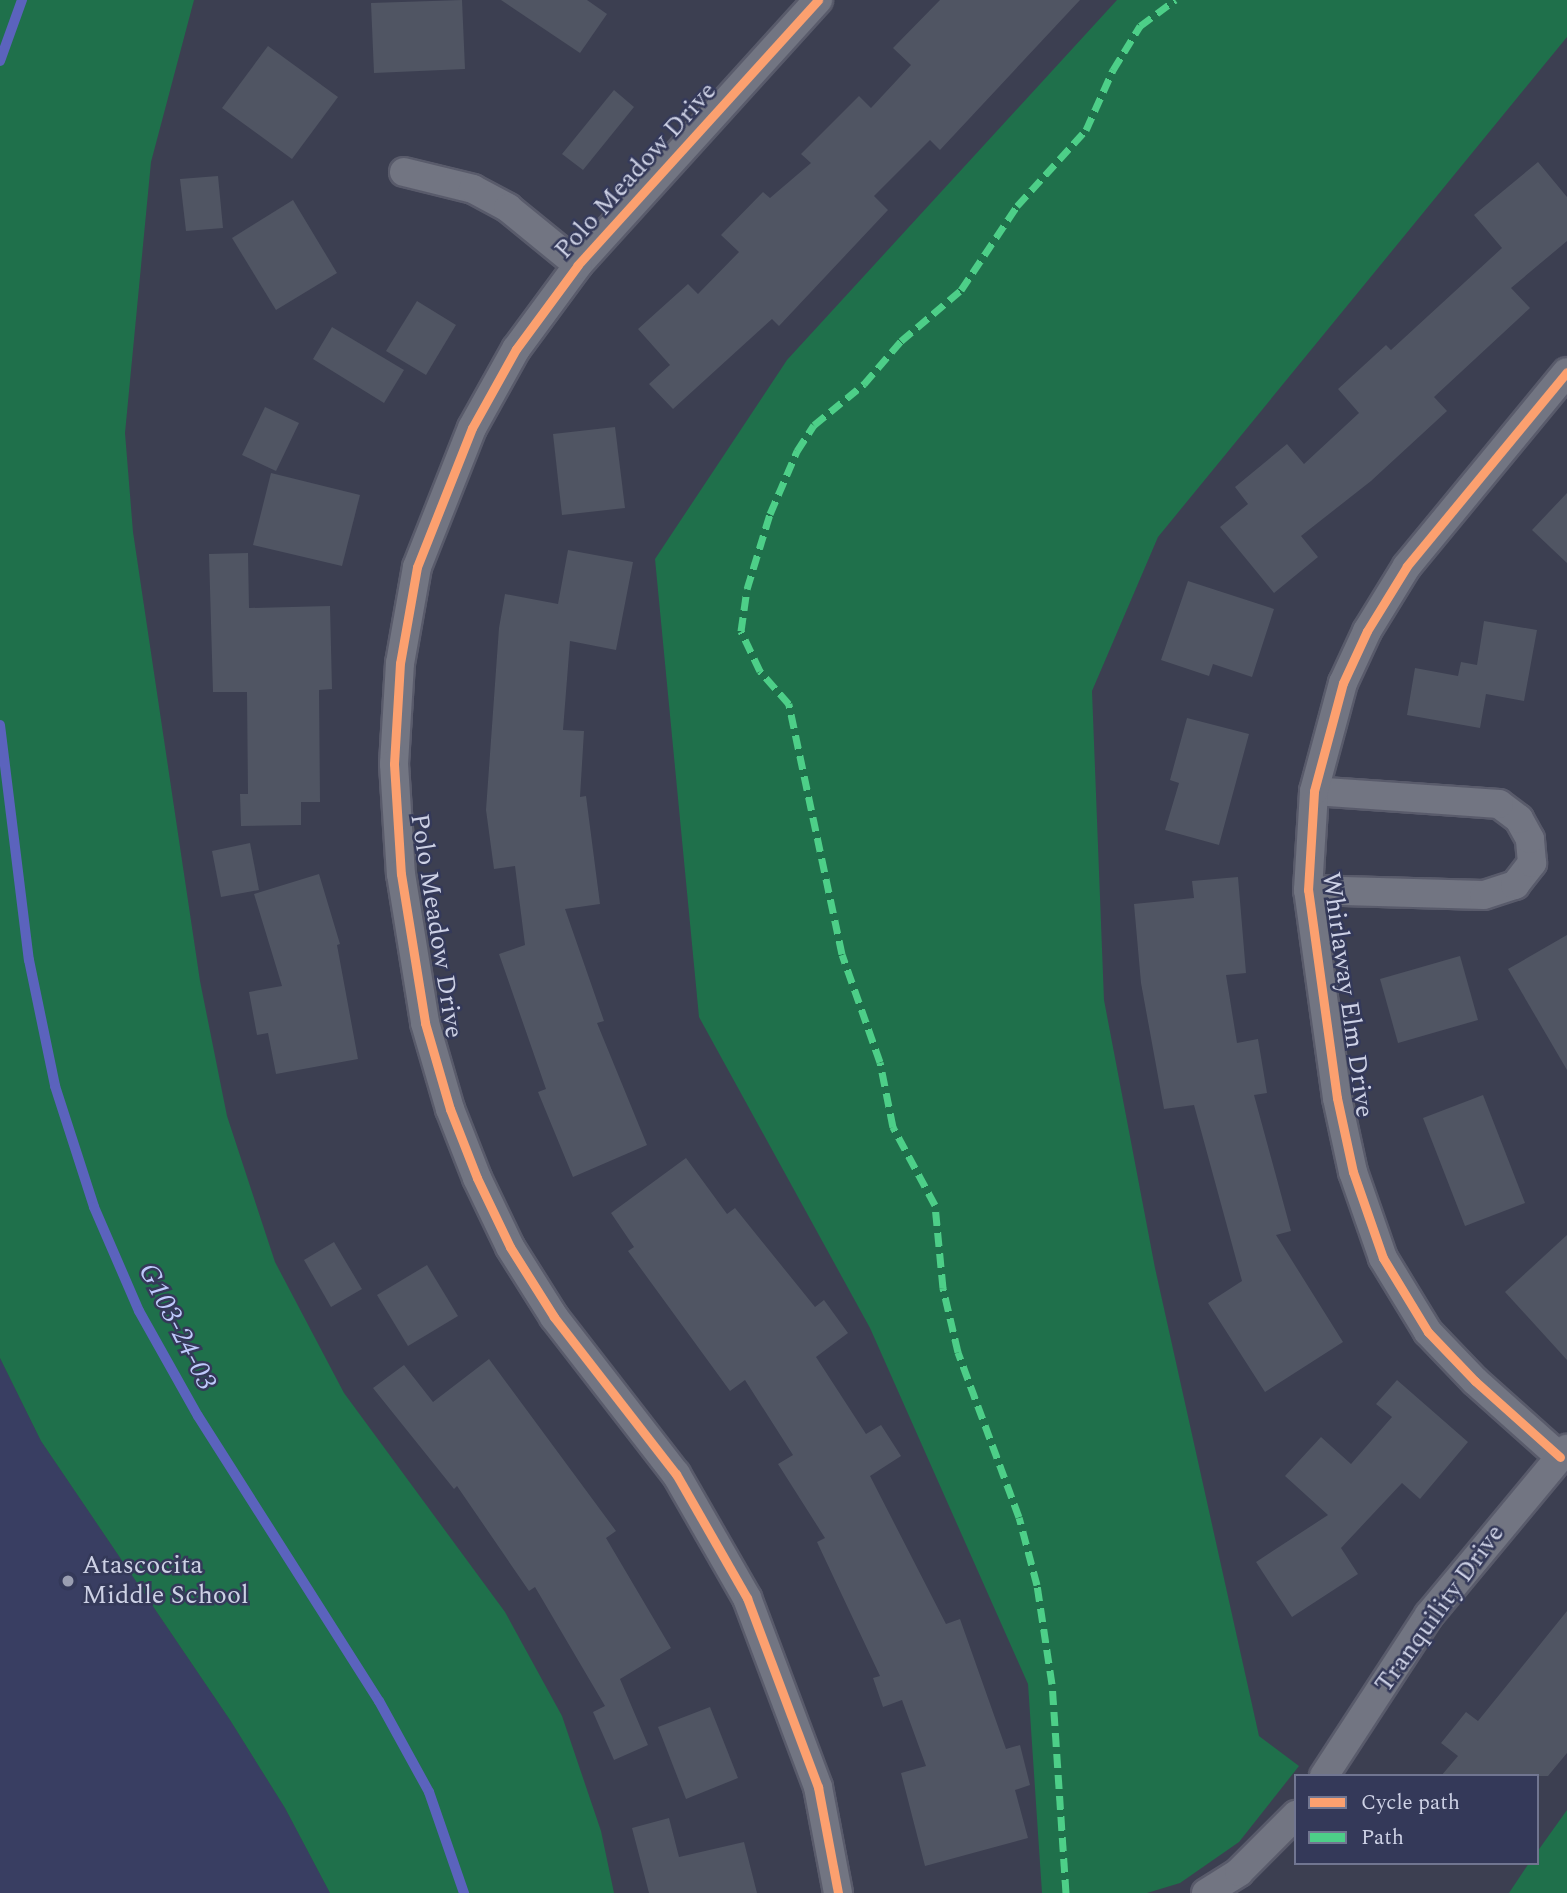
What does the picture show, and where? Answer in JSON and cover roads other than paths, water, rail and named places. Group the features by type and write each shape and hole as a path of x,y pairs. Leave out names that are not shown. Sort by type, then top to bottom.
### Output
{"street":[{"name":"Polo Meadow Drive","path":"818,0 578,265 516,349 472,428 417,567 400,663 394,764 410,931 425,1023 450,1109 477,1178 510,1247 554,1317 676,1474 747,1598 818,1787 838,1893"},
{"path":"404,172 473,189 496,201 578,265"},
{"name":"Whirlaway Elm Drive","path":"1564,1453 1475,1381 1428,1332 1383,1258 1353,1172 1336,1098 1308,890 1314,791 1343,683 1367,631 1407,566 1567,372"},
{"path":"1308,890 1484,895 1515,885 1532,863 1530,839 1519,819 1499,804 1314,791"},
{"name":"Tranquility Drive","path":"1325,1774 1429,1615 1564,1453"},
{"path":"1206,1893 1239,1872 1294,1817"}],"waterway":[{"name":"G103-24-03","path":"0,61 22,0"},
{"name":"G103-24-03","path":"0,725 29,960 55,1086 94,1207 139,1311 198,1416 379,1701 429,1792 464,1893"}],"place":[{"name":"Atascocita Middle School","path":"68,1581"}]}
